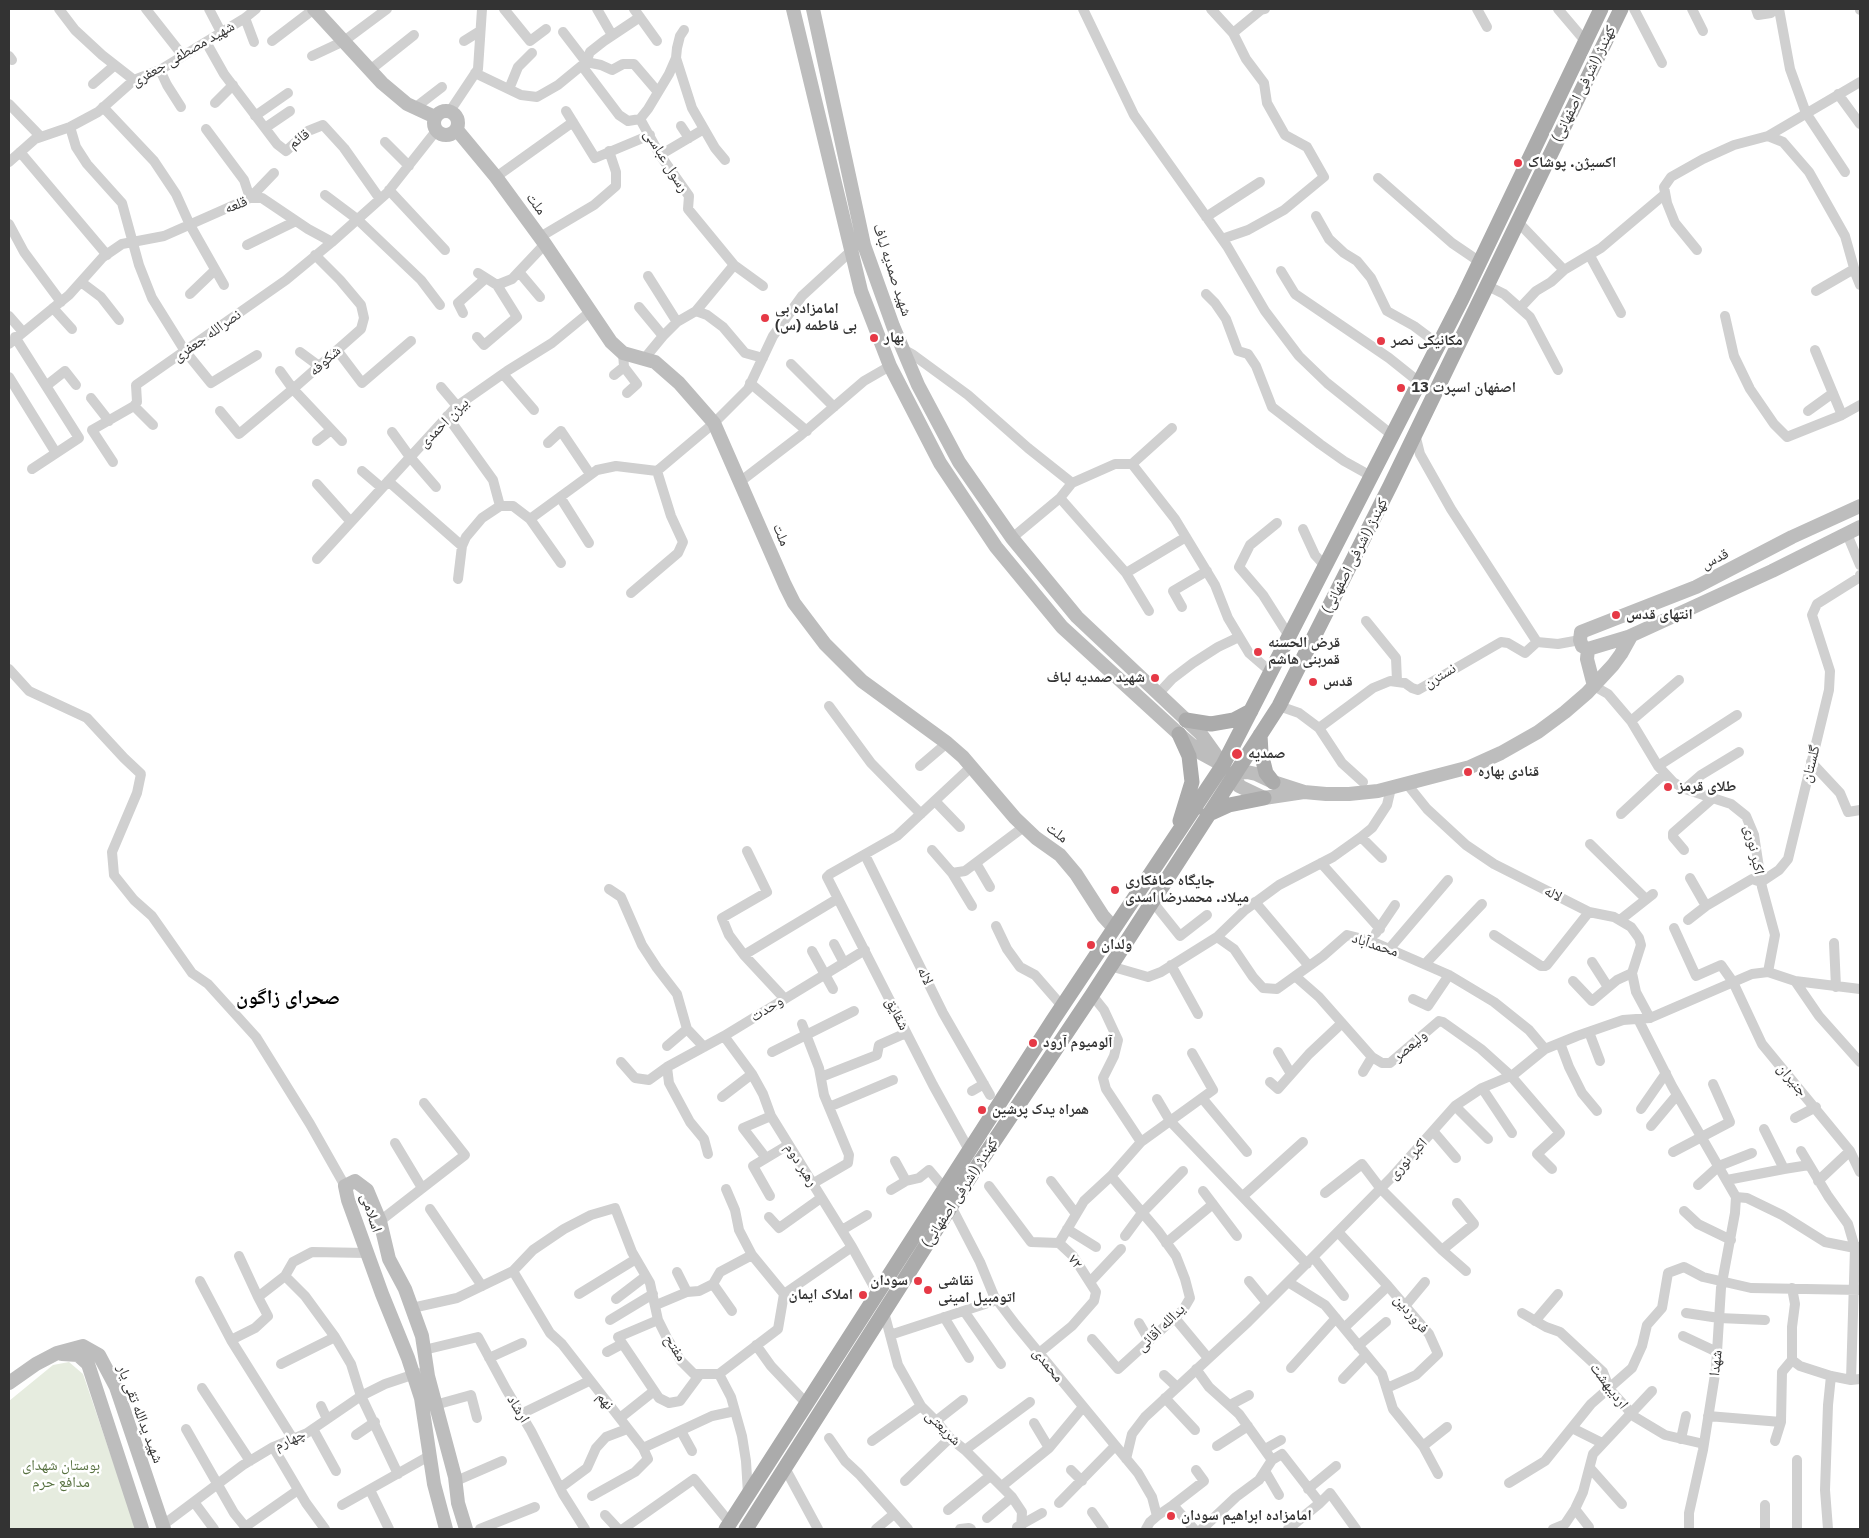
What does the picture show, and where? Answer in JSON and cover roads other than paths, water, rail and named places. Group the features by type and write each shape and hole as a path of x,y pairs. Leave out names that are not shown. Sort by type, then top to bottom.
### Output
{"main road":[{"path":"314,9 382,83 407,104 416,107 436,124 441,135 453,134 457,130 459,123 456,116 450,111 442,111 436,124"},
{"path":"793,9 861,291 890,366 940,463 996,547 1062,627 1179,734 1201,753 1229,769 1256,774 1273,782 1304,792"},
{"name":"شهید صمدیه لباف","path":"813,9 864,246 918,385 959,462 1012,538 1077,617 1201,734 1229,769"},
{"name":"کهندژ (اشرفی اصفهانی)","path":"746,1529 951,1206 1092,995 1207,815 1229,769 1252,710 1480,262 1601,9"},
{"name":"کهندژ (اشرفی اصفهانی)","path":"728,1526 1113,928 1176,836 1229,769 1260,736 1279,706 1415,434 1621,9"},
{"name":"ملت","path":"457,130 496,177 591,311 623,360 644,359 655,362 679,383 714,423 794,603 825,644 862,681 947,743 1036,838 1060,855 1076,874 1113,928"},
{"path":"1524,170 1538,179"},
{"path":"836,188 850,184"},
{"name":"قدس","path":"1583,641 1860,506"},
{"path":"1594,686 1583,641 1631,636 1767,574 1860,527"},
{"path":"1207,815 1229,805 1304,792 1349,794 1378,791 1470,767 1501,753 1538,732 1565,712 1594,686 1621,654 1631,636"},
{"path":"1126,686 1136,672"},
{"path":"1186,720 1211,724 1234,720 1252,710"},
{"path":"1176,836 1192,782 1189,756 1179,734"},
{"path":"1260,736 1260,753 1266,773 1273,782"},
{"path":"1229,769 1240,786 1264,798"},
{"name":"اسلامی","path":"446,1529 434,1484 421,1398 420,1372 424,1350 422,1336 405,1289 389,1259 380,1221 367,1190 355,1181 345,1186 367,1254 420,1372 435,1405 456,1482 462,1520 466,1529"},
{"name":"شهید یدالله تقی یار","path":"9,1383 56,1353 83,1346 99,1355 116,1387 163,1527"},
{"path":"56,1353 78,1355 88,1364 142,1529"}],"street":[{"path":"59,9 75,30 134,80"},
{"path":"146,9 183,56"},
{"path":"209,9 221,32"},
{"name":"شهید مصطفی جعفری","path":"9,162 35,139 70,127 98,112 134,80 160,70 245,18 256,9"},
{"path":"272,41 314,9"},
{"path":"312,56 344,41 373,12 386,9"},
{"path":"450,111 478,69 482,9"},
{"path":"504,9 530,41 546,29"},
{"path":"597,9 612,35"},
{"path":"1083,9 1134,115 1222,239 1265,311 1299,356 1327,383 1392,435"},
{"path":"1211,9 1233,33 1246,59 1264,83 1267,103 1285,135 1307,147 1324,177 1284,210 1248,230 1222,239"},
{"path":"1233,33 1261,10 1265,9"},
{"path":"1477,9 1487,27"},
{"path":"1558,9 1586,42"},
{"path":"1634,9 1662,63"},
{"path":"1692,9 1703,31"},
{"path":"1756,9 1758,15 1771,13 1774,9"},
{"path":"1779,9 1790,69 1806,113 1845,172"},
{"path":"475,73 521,95 537,97 558,85 584,64 590,52 637,13 657,41"},
{"path":"245,18 254,42"},
{"path":"640,119 648,109 676,58 680,36 684,30"},
{"path":"464,40 480,31"},
{"name":"رسول عباسی","path":"563,32 619,115 628,121 640,119 660,156 689,196 688,210 734,265 764,286"},
{"path":"370,70 414,35"},
{"name":"قائم","path":"206,42 233,86 277,144 286,151 308,131 323,125 344,148 380,199"},
{"path":"509,89 518,67 532,53"},
{"path":"676,58 692,108 725,160"},
{"path":"584,64 601,65 612,70 623,64 634,64 658,92"},
{"path":"93,84 115,65"},
{"path":"160,70 181,107"},
{"path":"1697,250 1675,223 1667,203 1664,187 1671,177 1703,159 1734,145 1768,136 1860,82"},
{"path":"215,103 233,86"},
{"path":"416,107 442,87"},
{"path":"256,116 288,93"},
{"path":"1838,94 1860,124"},
{"path":"9,104 41,137"},
{"path":"103,107 154,161 176,194 190,225 224,285"},
{"path":"265,128 290,111"},
{"path":"566,111 595,158 650,135"},
{"path":"496,177 573,122"},
{"path":"332,242 389,190 408,166 436,124"},
{"path":"681,126 689,138"},
{"path":"70,127 76,147 87,164 122,203 139,264 152,298 185,351 211,384 257,355"},
{"path":"660,156 704,128"},
{"path":"206,129 244,180 250,198 274,173"},
{"path":"1768,136 1783,142 1809,172 1845,236 1860,285"},
{"path":"385,142 408,166"},
{"path":"497,285 512,279 542,241 594,205 616,186 616,172 609,151"},
{"path":"20,152 107,255"},
{"path":"1378,178 1452,243 1480,262"},
{"path":"1206,217 1260,182"},
{"path":"389,190 445,250"},
{"path":"1520,308 1536,290 1551,282 1564,270 1601,248 1666,194"},
{"path":"325,195 357,219 421,280 440,305"},
{"name":"قلعه","path":"16,338 57,305 107,255 122,244 164,236 250,198 262,198 332,242"},
{"path":"1316,216 1329,239 1344,253 1357,261 1371,278 1387,311 1414,326 1438,344"},
{"path":"247,244 296,221"},
{"path":"1517,221 1564,270"},
{"path":"9,224 24,252 72,329"},
{"name":"نصرالله جعفری","path":"134,406 137,402 136,385 286,280 332,242"},
{"path":"530,519 597,470 616,466 657,471 714,423 748,389 773,336 802,296 851,251"},
{"name":"شکوفه","path":"220,411 239,434 361,329 364,318 361,305 316,255"},
{"path":"1590,256 1621,313"},
{"path":"644,359 662,336 678,322 696,311 734,265"},
{"path":"1816,291 1854,269"},
{"path":"190,294 215,270"},
{"path":"519,272 540,297"},
{"path":"1281,272 1295,294 1389,358 1419,382"},
{"path":"463,313 458,303 482,275 497,285 518,317 484,345 477,337"},
{"path":"648,276 678,322"},
{"path":"81,282 101,296 119,320"},
{"path":"1486,285 1504,294 1530,317 1558,370"},
{"path":"1206,294 1226,319 1238,351 1248,354 1256,366 1272,407 1320,444 1371,476"},
{"path":"640,307 662,336"},
{"name":"بیژن احمدی","path":"317,559 457,406 552,343 591,311"},
{"path":"696,311 707,315 723,327 745,353 763,358"},
{"path":"9,316 16,338 79,438 32,469"},
{"path":"1725,316 1734,356 1750,389 1774,424 1787,437 1842,415 1860,405"},
{"path":"337,350 362,383 411,341"},
{"path":"903,349 968,395 1028,448 1072,483"},
{"path":"1815,350 1842,415"},
{"path":"300,352 319,366"},
{"path":"614,375 623,360 637,384 627,392"},
{"path":"791,364 834,407"},
{"path":"741,481 807,431 864,381 890,366"},
{"path":"46,386 65,371 76,385"},
{"path":"280,371 293,389 342,441"},
{"path":"503,374 534,410"},
{"path":"9,377 56,453"},
{"path":"750,383 807,431"},
{"path":"441,387 457,406"},
{"path":"1808,411 1833,394"},
{"path":"91,398 109,421"},
{"path":"113,462 92,430 134,406 152,425"},
{"path":"447,416 493,480 500,506"},
{"path":"1012,538 1060,498 1072,483 1115,464 1132,464 1172,428"},
{"path":"317,441 331,430"},
{"path":"548,443 561,431 590,474"},
{"path":"392,432 436,488"},
{"path":"1415,434 1420,454 1451,509 1537,642 1558,644 1583,641"},
{"path":"1132,464 1175,519 1215,585 1228,618 1249,653 1271,672"},
{"path":"362,471 385,484 462,546"},
{"path":"631,593 678,553 683,542 671,516 657,471"},
{"path":"317,484 351,522"},
{"path":"560,497 589,543"},
{"path":"1060,498 1126,573 1149,611"},
{"path":"458,579 462,546 466,537 482,518 500,506 513,506 530,519 562,563"},
{"path":"1277,523 1250,545 1239,567 1263,595 1290,636"},
{"path":"1303,529 1315,555 1325,566"},
{"path":"1846,534 1860,565"},
{"path":"1126,573 1186,537"},
{"path":"1182,607 1173,591 1207,571"},
{"name":"گلستان","path":"1688,920 1706,906 1752,879 1761,882 1779,870 1788,859 1829,690 1830,671 1812,615 1818,604 1860,577 1860,575"},
{"path":"1319,728 1373,688 1390,680 1397,682 1396,658 1366,621"},
{"path":"1159,693 1172,679 1193,663 1218,647 1239,637"},
{"name":"نسترن","path":"1397,682 1405,683 1418,690 1501,642 1508,643 1525,653 1537,642"},
{"path":"9,669 29,691 87,718 141,774 137,794 112,852 114,875 134,900 152,916 192,973 208,984 256,1036 310,1124 345,1186"},
{"path":"1631,720 1679,680"},
{"name":"اکبر نوری","path":"1126,1458 1132,1434 1145,1417 1267,1303 1381,1189 1455,1106 1482,1088 1511,1076 1545,1049 1623,1020 1650,1018 1752,974 1768,972 1774,935 1761,882 1756,846 1746,816 1731,804 1685,789 1661,770 1631,720 1608,694 1594,686"},
{"path":"829,706 871,763 921,814"},
{"path":"1279,706 1299,713 1319,728 1342,763 1362,782"},
{"path":"1621,814 1661,770 1737,715"},
{"path":"920,766 947,743"},
{"path":"1685,789 1701,775 1739,752"},
{"path":"1811,762 1840,793 1848,812 1860,810"},
{"path":"865,855 896,836 971,767"},
{"name":"لاله","path":"1407,784 1427,809 1466,845 1494,864 1589,912 1620,920 1631,926 1641,945 1632,973"},
{"path":"1110,966 1148,977 1217,937 1255,902 1279,884 1333,857 1362,837 1372,828 1387,805 1391,788"},
{"path":"1684,850 1672,837 1673,833 1713,798"},
{"path":"935,801 960,827"},
{"path":"952,873 965,871 1024,826"},
{"path":"1362,837 1382,858"},
{"path":"1590,844 1649,897 1620,920"},
{"path":"932,850 952,873 972,906"},
{"path":"748,851 767,892 722,918 729,935 744,955 784,998"},
{"name":"لاله","path":"865,855 943,1013 990,1095"},
{"name":"شقایق","path":"865,855 830,874 827,878 906,1033 969,1150"},
{"path":"1321,862 1380,929"},
{"path":"976,863 990,887"},
{"path":"1690,878 1706,906"},
{"path":"1390,948 1448,880"},
{"path":"609,889 621,897 642,944 656,968 677,994 687,1029 704,1047"},
{"path":"744,955 838,899"},
{"path":"1152,901 1180,936 1207,915"},
{"path":"1255,902 1309,966"},
{"path":"1425,964 1482,904"},
{"path":"1371,942 1395,905"},
{"path":"1494,935 1541,966 1545,966 1589,912"},
{"path":"996,926 1007,949 1020,967 1034,975 1062,1006"},
{"path":"1674,928 1696,976 1721,965 1733,982"},
{"name":"محمدآباد","path":"1217,937 1234,949 1263,988 1277,989 1323,956 1347,935 1390,948 1449,974 1494,1002 1528,1030 1545,1049"},
{"path":"1834,943 1836,987"},
{"path":"834,944 844,963"},
{"name":"وحدت","path":"622,1062 635,1078 648,1080 865,950"},
{"path":"812,951 833,989"},
{"path":"1592,962 1608,987"},
{"path":"1171,965 1198,1014"},
{"path":"1768,972 1794,981 1860,989"},
{"path":"1573,981 1592,1001 1617,980 1632,973 1636,992 1650,1018"},
{"path":"1413,1000 1428,1006 1449,974"},
{"name":"ولیعصر","path":"1295,976 1319,998 1372,1057 1382,1063 1390,1063 1439,1021 1481,1049 1511,1076"},
{"path":"1794,981 1819,1016 1860,1062"},
{"name":"جنیران","path":"1733,982 1762,1044 1850,1150 1860,1172"},
{"path":"1092,995 1104,1010 1118,1040 1114,1056 1103,1078 1106,1089 1142,1142"},
{"path":"772,1052 854,1011"},
{"path":"1638,1019 1678,1095 1736,1196 1746,1198 1782,1216 1825,1242 1858,1247"},
{"path":"802,1024 821,1077 829,1107 849,1155 848,1163 812,1184"},
{"path":"1270,1082 1278,1089 1342,1024"},
{"path":"667,1046 687,1029"},
{"path":"1589,1032 1600,1061"},
{"path":"821,1077 877,1055 879,1045 906,1033"},
{"name":"رهبر دوم","path":"724,1036 752,1074 763,1094 771,1116 842,1230 878,1294"},
{"path":"1560,1043 1582,1093 1597,1111"},
{"path":"1278,1052 1291,1074"},
{"path":"1059,1243 1084,1201 1111,1176 1142,1142 1213,1090 1192,1053"},
{"path":"1363,1072 1372,1057"},
{"path":"668,1067 669,1083 690,1122 704,1139 708,1154"},
{"path":"1641,1109 1666,1073"},
{"path":"722,1097 752,1074"},
{"path":"1511,1076 1560,1133 1537,1154 1552,1169"},
{"path":"829,1107 893,1080"},
{"path":"972,1092 984,1084"},
{"path":"1673,1152 1730,1122 1713,1084"},
{"path":"1482,1088 1512,1133"},
{"path":"1651,1126 1678,1095"},
{"path":"1202,1098 1247,1152"},
{"path":"1157,1099 1170,1120 1242,1196 1310,1260 1344,1296"},
{"path":"380,1221 465,1155 424,1103"},
{"path":"1455,1106 1488,1139"},
{"path":"1795,1118 1816,1107"},
{"path":"766,1158 743,1128 771,1116"},
{"path":"1764,1130 1784,1169"},
{"path":"1433,1131 1456,1158"},
{"path":"395,1142 422,1188"},
{"path":"1242,1196 1303,1142"},
{"path":"770,1196 754,1166 788,1145"},
{"path":"1818,1181 1850,1150"},
{"path":"1792,1360 1800,1366 1831,1376 1856,1380 1858,1247 1848,1224 1818,1181 1801,1152"},
{"path":"1698,1185 1720,1166 1752,1153"},
{"path":"895,1161 906,1181"},
{"path":"1325,1192 1362,1164 1381,1189 1442,1250 1466,1271"},
{"path":"1727,1180 1809,1165"},
{"path":"890,1190 906,1181 919,1178 929,1170 945,1188"},
{"path":"1125,1236 1142,1213 1183,1171"},
{"name":"یدالله آقائی","path":"1092,1339 1118,1369 1183,1310 1190,1298 1179,1263 1166,1242 1111,1176"},
{"path":"1052,1181 1076,1214"},
{"name":"۷۲","path":"990,1186 1032,1242 1059,1243 1073,1256 1096,1292 1094,1301 1072,1326 1039,1354"},
{"path":"726,1189 735,1210 739,1230 752,1254 784,1294"},
{"path":"1203,1192 1237,1236"},
{"name":"شهدا","path":"1689,1529 1689,1513 1708,1416 1717,1352 1722,1281 1731,1240 1736,1196"},
{"path":"769,1217 778,1228 821,1198"},
{"path":"1442,1250 1474,1224 1457,1203"},
{"path":"1166,1242 1213,1204"},
{"name":"محمدی","path":"951,1206 997,1300 1083,1408 1138,1473 1152,1497 1157,1516"},
{"name":"مفتح","path":"513,1271 534,1250 564,1229 592,1215 615,1208 636,1259 650,1283 658,1320 681,1360 694,1374 719,1374"},
{"path":"430,1209 482,1286"},
{"path":"1684,1211 1698,1224 1731,1240"},
{"path":"842,1230 867,1215"},
{"path":"1067,1229 1096,1246"},
{"name":"فروردین","path":"1338,1232 1429,1334 1438,1354 1416,1375 1387,1388"},
{"path":"748,1495 742,1436 730,1397 719,1374 778,1329 784,1294 852,1247"},
{"path":"1090,1282 1121,1249"},
{"path":"258,1298 285,1276 293,1262 312,1252 367,1254"},
{"path":"656,1305 713,1284 720,1272 752,1254"},
{"path":"231,1340 255,1328 268,1316 240,1256"},
{"path":"579,1294 636,1259"},
{"path":"1509,1483 1545,1461 1591,1404 1610,1390 1632,1368 1642,1346 1647,1325 1662,1308 1668,1273 1684,1267 1703,1277 1751,1288 1857,1290"},
{"path":"412,1308 457,1298 513,1271"},
{"name":"نهم","path":"513,1271 550,1333 562,1344 643,1448"},
{"path":"677,1272 687,1292"},
{"path":"285,1276 305,1296 335,1337 351,1364 361,1396 375,1422 398,1474"},
{"path":"616,1299 646,1276"},
{"path":"200,1281 231,1340 293,1439"},
{"path":"1249,1281 1267,1303"},
{"path":"1288,1282 1326,1305 1382,1374 1393,1408 1423,1446 1438,1474"},
{"path":"1405,1306 1426,1282"},
{"path":"713,1284 732,1311"},
{"path":"1344,1328 1388,1286"},
{"path":"1775,1441 1781,1422 1782,1372 1792,1360 1792,1327 1795,1304 1792,1288"},
{"path":"610,1320 653,1294"},
{"path":"1535,1321 1558,1294"},
{"path":"890,1335 997,1300"},
{"path":"964,1311 1001,1364"},
{"name":"شریعتی","path":"884,1312 898,1365 921,1406 950,1438 965,1450 1012,1497 1022,1512 1019,1528"},
{"name":"اردیبهشت","path":"1522,1313 1560,1332 1603,1372 1610,1390 1631,1414 1665,1435 1704,1444"},
{"path":"1686,1313 1719,1318 1765,1320"},
{"path":"1174,1317 1208,1358"},
{"path":"944,1318 969,1358"},
{"path":"1291,1368 1336,1318"},
{"path":"658,1320 618,1337 654,1392 659,1398 669,1403 680,1402 700,1374"},
{"path":"1358,1346 1386,1322"},
{"path":"1139,1323 1149,1340"},
{"path":"1683,1336 1717,1352"},
{"path":"281,1364 335,1337"},
{"name":"ارشاد","path":"424,1350 478,1337 560,1488 585,1529"},
{"path":"489,1358 522,1343"},
{"path":"607,1352 622,1344"},
{"path":"756,1345 771,1366 808,1404"},
{"path":"1343,1379 1366,1355"},
{"path":"1196,1369 1210,1387 1230,1405 1248,1426 1272,1460"},
{"name":"چهارم","path":"163,1527 217,1484 273,1447 313,1429 361,1396 385,1384 420,1372"},
{"path":"1164,1375 1177,1387"},
{"path":"1828,1529 1825,1490 1831,1376"},
{"path":"521,1414 589,1381"},
{"path":"202,1388 250,1461"},
{"path":"1553,1529 1569,1526 1594,1454 1602,1443 1652,1391"},
{"path":"620,1418 654,1392"},
{"path":"1230,1405 1249,1395"},
{"path":"435,1405 471,1396 477,1418"},
{"path":"1165,1398 1195,1430"},
{"path":"936,1421 962,1400"},
{"path":"965,1450 1030,1402"},
{"path":"321,1406 327,1419"},
{"path":"872,1441 921,1406"},
{"path":"1002,1486 1049,1448 1083,1408"},
{"path":"592,1496 635,1472 648,1459 643,1448 712,1416 734,1411"},
{"path":"1681,1439 1686,1416"},
{"path":"1708,1416 1781,1422"},
{"path":"356,1436 375,1422"},
{"path":"1034,1423 1049,1448"},
{"path":"1217,1446 1248,1426"},
{"path":"1423,1446 1447,1428"},
{"path":"1572,1428 1602,1443"},
{"path":"186,1429 234,1513 246,1528 298,1490"},
{"path":"313,1429 336,1471"},
{"path":"560,1488 587,1468 596,1448 606,1437 627,1429"},
{"path":"681,1431 692,1452"},
{"path":"829,1438 845,1460 908,1529"},
{"path":"905,1481 950,1438"},
{"path":"1265,1449 1281,1440"},
{"path":"1059,1503 1115,1446"},
{"path":"273,1447 298,1490 325,1529"},
{"path":"1202,1529 1236,1497 1259,1480 1272,1460 1282,1454 1320,1503"},
{"path":"342,1505 429,1456"},
{"path":"1797,1460 1797,1529"},
{"path":"456,1482 502,1461"},
{"path":"1308,1489 1336,1466"},
{"path":"785,1468 818,1529"},
{"path":"1590,1468 1622,1504"},
{"path":"1071,1470 1082,1481"},
{"path":"1146,1529 1157,1516 1204,1481 1196,1470"},
{"path":"1265,1472 1279,1495"},
{"path":"948,1510 990,1476"},
{"path":"622,1529 694,1479 728,1526"},
{"path":"370,1490 389,1529"},
{"path":"1288,1529 1330,1493 1356,1529"},
{"path":"987,1518 1012,1497"},
{"path":"194,1502 214,1529"},
{"path":"1173,1505 1194,1529"},
{"path":"1765,1506 1765,1529"},
{"path":"480,1529 535,1507"},
{"path":"1575,1509 1589,1527"},
{"path":"1092,1512 1104,1529"},
{"path":"1019,1528 1042,1513"},
{"path":"876,1529 894,1514"},
{"path":"605,1515 618,1529"},
{"path":"960,1529 971,1529"}],"place":[{"name":"اکسیژن. پوشاک","path":"1518,163"},
{"name":"امامزاده بی بی فاطمه (س)","path":"765,318"},
{"name":"بهار","path":"874,338"},
{"name":"مکانیکی نصر","path":"1381,341"},
{"name":"اصفهان اسپرت 13","path":"1401,388"},
{"name":"انتهای قدس","path":"1616,615"},
{"name":"قرض الحسنه قمربنی هاشم","path":"1258,652"},
{"name":"شهید صمدیه لباف","path":"1155,678"},
{"name":"قدس","path":"1313,682"},
{"name":"صمدیه","path":"1237,754"},
{"name":"قنادی بهاره","path":"1468,772"},
{"name":"طلای قرمز","path":"1668,787"},
{"name":"جایگاه صافکاری میلاد. محمدرضا اسدی","path":"1115,890"},
{"name":"ولدان","path":"1091,945"},
{"name":"آلومیوم آرود","path":"1033,1043"},
{"name":"همراه یدک پرشین","path":"982,1110"},
{"name":"سودان","path":"918,1281"},
{"name":"نقاشی اتومبیل امینی","path":"928,1290"},
{"name":"املاک ایمان","path":"863,1295"},
{"name":"امامزاده ابراهیم سودان","path":"1171,1516"}],"district":[{"name":"صحرای زاگون","path":"288,998"}],"park label":[{"name":"بوستان شهدای مدافع حرم","path":"61,1474"}]}
